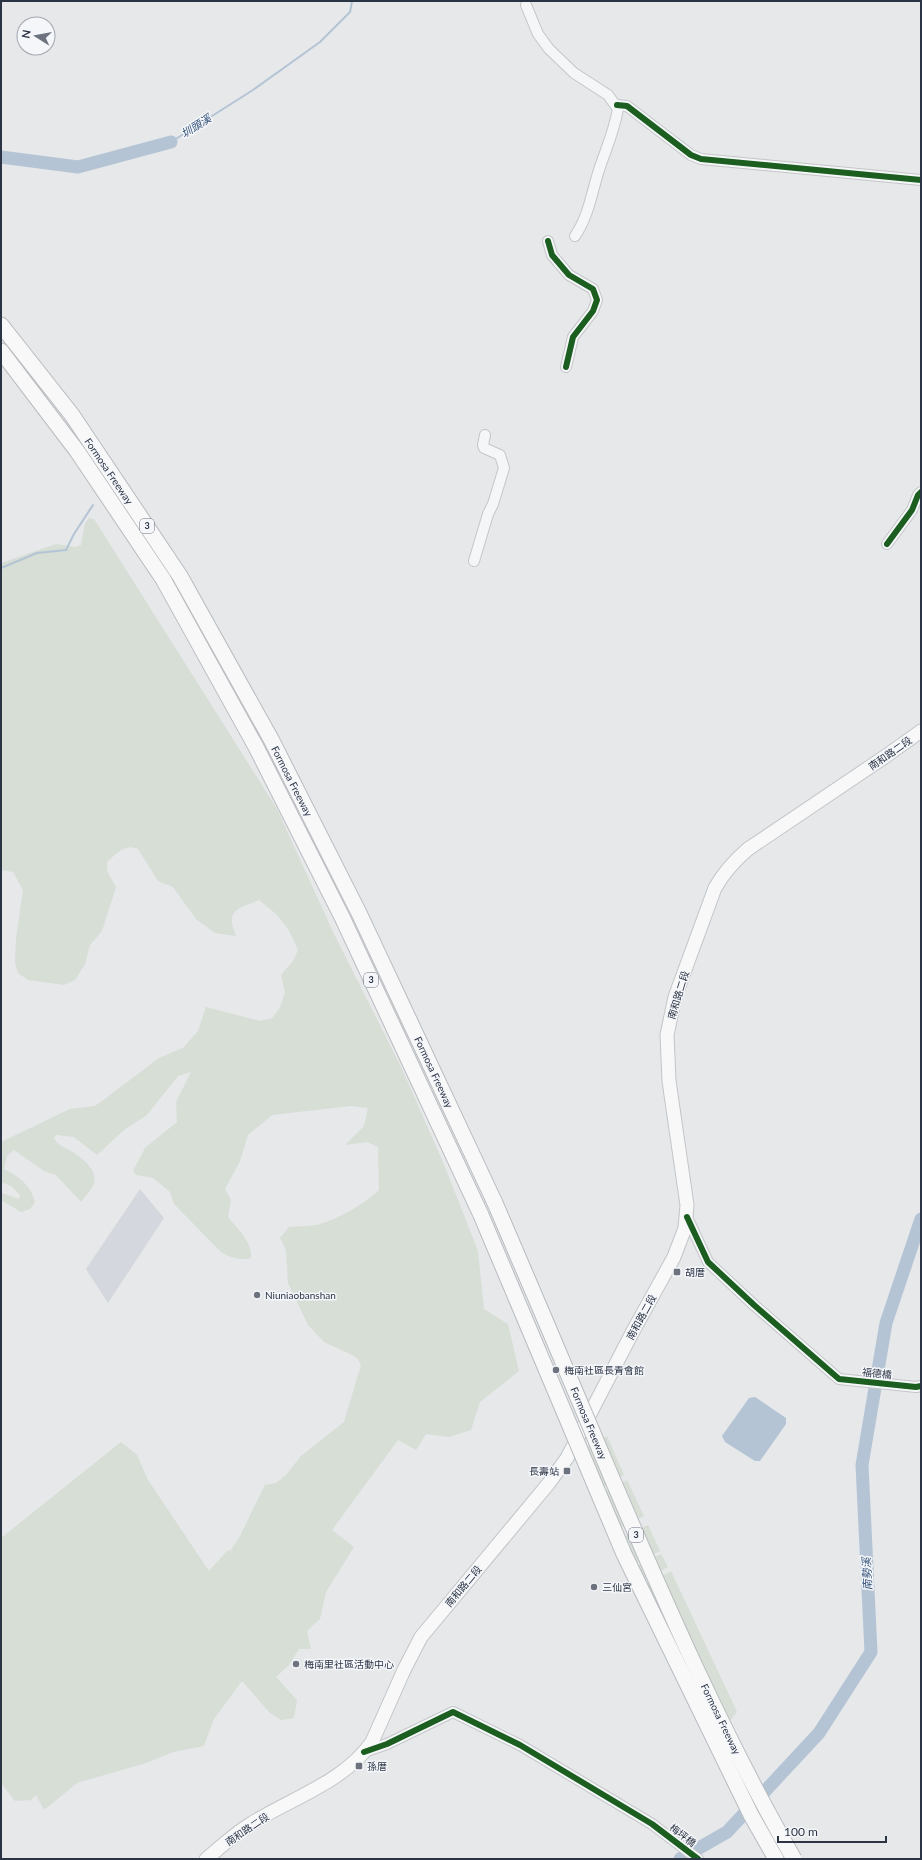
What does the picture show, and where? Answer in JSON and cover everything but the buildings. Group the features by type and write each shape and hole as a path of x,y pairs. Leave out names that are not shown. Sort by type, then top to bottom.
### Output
{"highway":[{"name":"Formosa Freeway","path":"1,325 72,415 180,576 272,741 359,913 495,1203 652,1573 726,1732 765,1808 794,1859"},
{"name":"Formosa Freeway","path":"1,351 77,451 163,579 256,747 342,917 481,1215 624,1554 751,1815 776,1859"}],"main road":[{"name":"南和路二段","path":"206,1859 251,1824 345,1770 372,1742 404,1670 421,1637 550,1483 567,1458 632,1332 674,1257 685,1228 687,1205 669,1080 667,1035 675,997 715,888 723,873 748,849 921,731"}],"street":[{"path":"526,5 538,34 549,49 574,73 608,95 617,105 618,109 614,131 601,164 584,222 575,236"},
{"path":"617,105 627,106 690,155 701,159 921,180"},
{"path":"548,241 552,255 569,274 593,289 597,300 593,311 573,337 566,367"},
{"path":"474,561 504,468 500,455 484,448 483,445 485,434"},
{"path":"887,544 912,510 918,494 921,492"},
{"name":"福德橋","path":"687,1217 708,1262 754,1305 839,1379 921,1386"},
{"name":"梅坪橋","path":"364,1752 387,1744 452,1712 520,1745 656,1827 698,1859"}],"shaded area":[{"path":"89,518 94,519 277,809 334,934 402,1069 445,1167 478,1251 484,1309 508,1324 519,1371 480,1402 471,1430 449,1437 426,1434 416,1450 398,1440 332,1530 354,1547 326,1592 320,1619 307,1631 311,1649 299,1649 289,1665 276,1677 297,1700 294,1718 281,1720 270,1713 242,1681 214,1719 204,1746 173,1752 146,1763 77,1783 44,1810 36,1795 31,1800 15,1801 1,1783 1,1538 121,1442 137,1455 148,1480 209,1571 228,1550 230,1551 239,1538 265,1485 276,1483 286,1475 301,1456 344,1422 361,1365 358,1359 352,1355 324,1342 308,1325 288,1283 286,1250 280,1238 289,1227 316,1225 327,1222 359,1205 379,1190 378,1147 367,1142 345,1145 364,1126 368,1108 351,1106 272,1115 248,1135 240,1161 225,1189 231,1200 228,1217 247,1241 250,1247 251,1258 235,1258 221,1252 174,1204 170,1192 153,1178 136,1175 133,1171 145,1148 177,1122 176,1102 191,1072 178,1076 147,1115 124,1130 97,1155 74,1137 56,1135 54,1138 57,1142 87,1163 93,1173 94,1183 81,1202 56,1175 44,1171 14,1150 7,1156 4,1169 27,1186 35,1202 30,1209 21,1212 1,1200 1,1193 19,1199 20,1195 11,1186 1,1182 1,1142 70,1109 95,1106 159,1058 183,1048 198,1031 206,1007 260,1021 272,1018 280,1008 285,992 281,975 293,961 298,950 287,927 273,911 259,900 239,908 235,912 232,921 236,936 215,933 196,919 173,887 158,881 138,849 129,847 121,850 107,862 107,871 116,887 102,931 90,945 85,964 75,980 64,985 28,980 18,973 15,962 16,939 23,890 13,872 1,870 1,563 56,544 76,547 81,545 85,523"},
{"path":"140,1189 164,1218 108,1303 86,1269"},
{"path":"607,1436 624,1475 592,1494 574,1453"},
{"path":"627,1480 644,1516 611,1532 594,1497"},
{"path":"648,1525 660,1551 625,1568 613,1542"},
{"path":"661,1554 668,1567 633,1585 626,1571"},
{"path":"671,1571 737,1712 709,1747 636,1591"}],"water":[{"path":"755,1397 786,1418 786,1424 760,1461 755,1461 725,1442 722,1436 749,1398"}],"waterway":[{"name":"圳頭溪","path":"171,142 253,90 320,42 350,12 352,1"},
{"name":"圳頭溪","path":"1,157 78,167 171,142"},
{"path":"1,568 37,553 66,550 74,534 93,505"},
{"name":"南勢溪","path":"680,1859 727,1832 819,1733 871,1652 862,1465 886,1323 921,1219"}],"cycle path":[{"path":"617,105 627,106 691,155 701,159 921,180"},
{"path":"548,241 552,255 569,275 593,289 597,300 593,311 573,337 566,367"},
{"path":"887,544 912,510 918,495 921,492"},
{"path":"687,1217 708,1262 754,1305 839,1379 916,1387 921,1386"},
{"path":"364,1752 387,1744 453,1712 520,1745 652,1824 698,1859"}],"place":[{"name":"胡厝","path":"677,1272"},
{"name":"Niuniaobanshan","path":"257,1295"},
{"name":"梅南社區長青會館","path":"556,1370"},
{"name":"長壽站","path":"567,1471"},
{"name":"三仙宮","path":"594,1587"},
{"name":"梅南里社區活動中心","path":"296,1664"},
{"name":"孫厝","path":"359,1766"}]}
